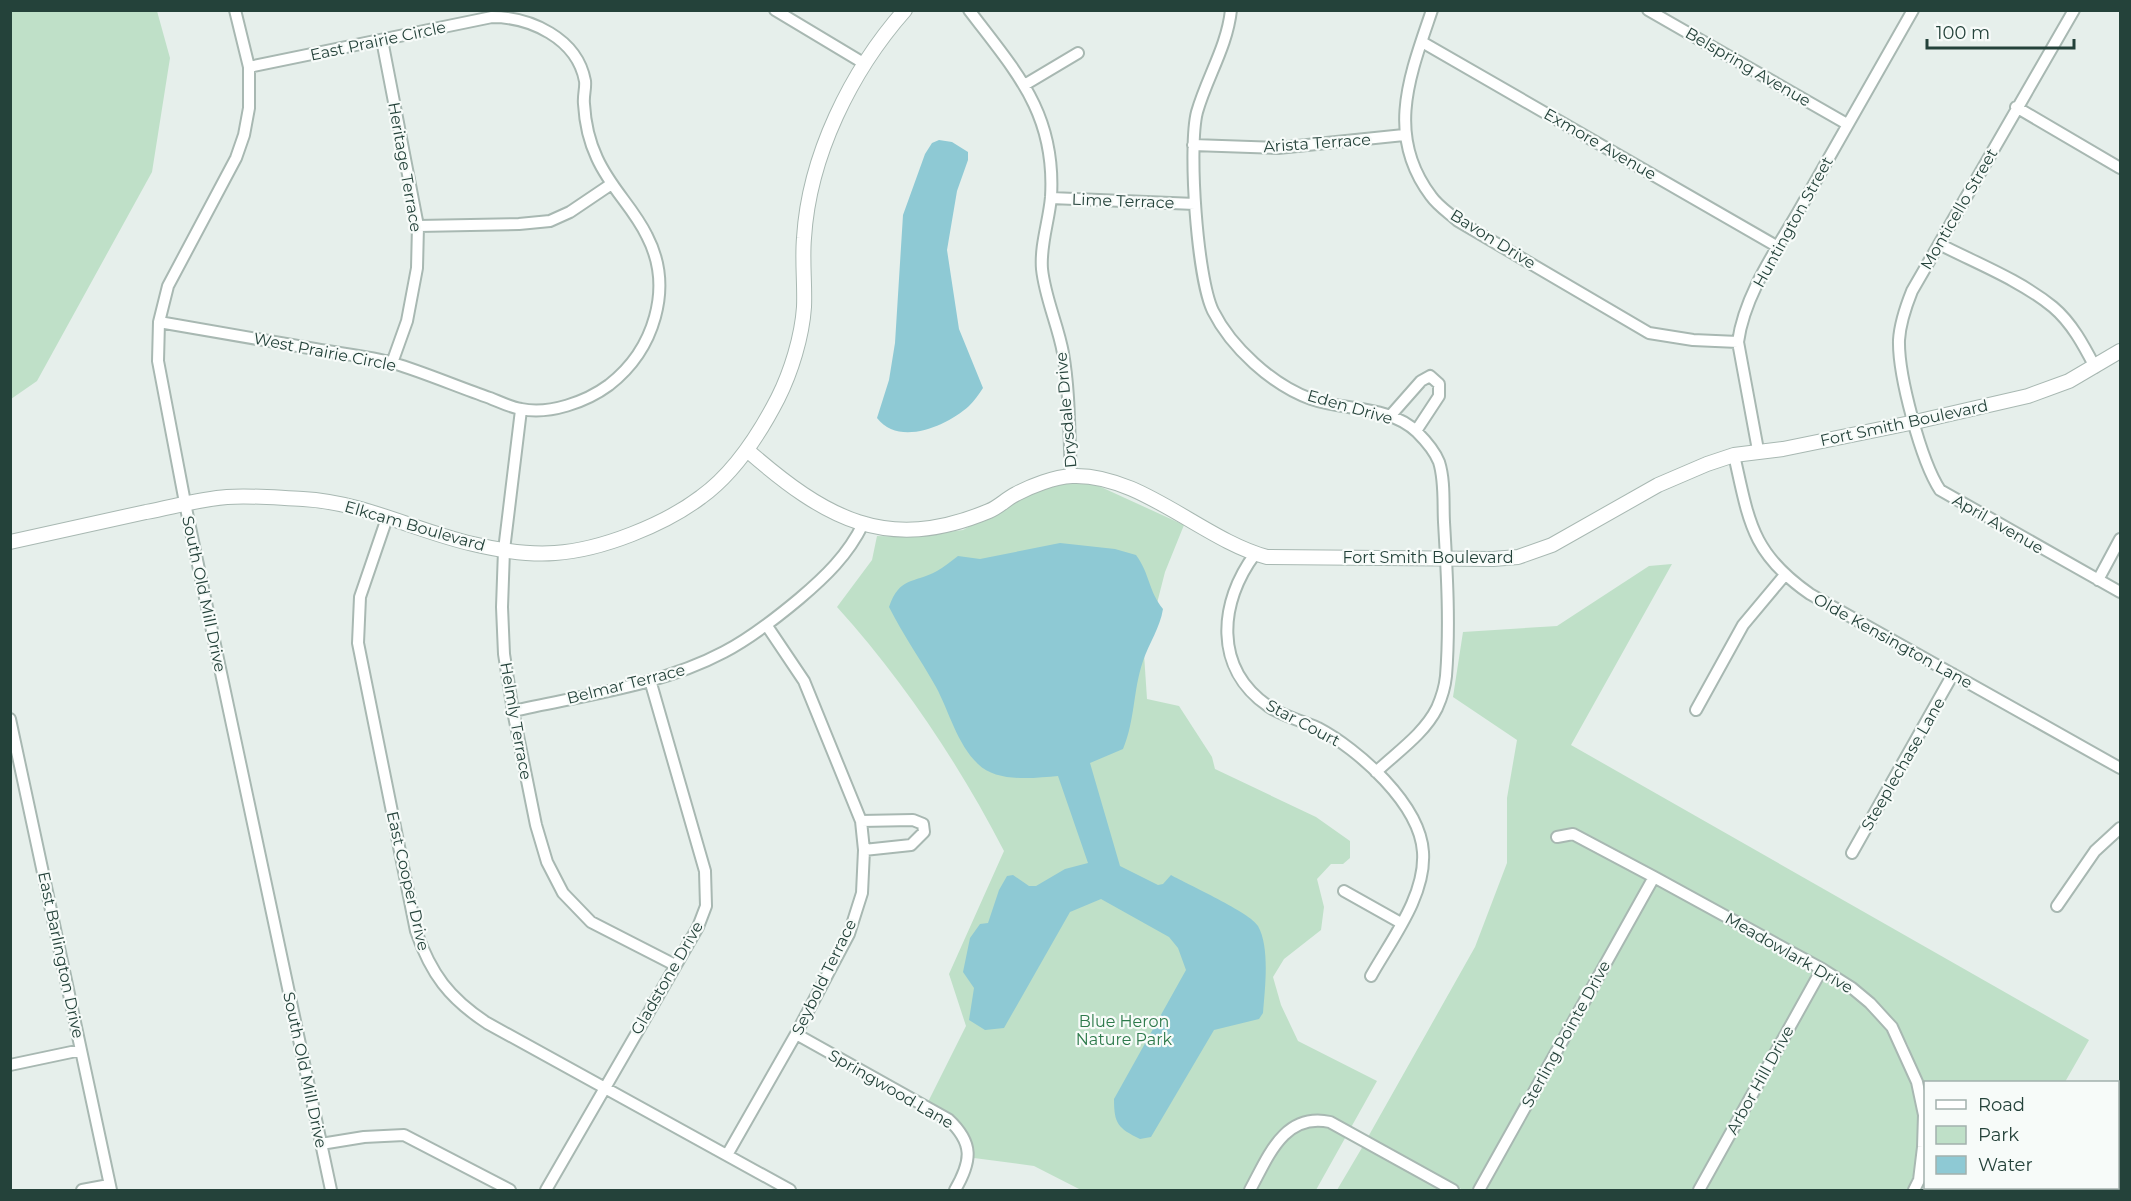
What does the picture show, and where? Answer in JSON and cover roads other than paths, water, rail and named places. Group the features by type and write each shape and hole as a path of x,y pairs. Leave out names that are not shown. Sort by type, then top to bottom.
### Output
{"street":[{"name":"South Old Mill Drive","path":"235,10 249,67 249,108 238,150 168,286 159,322 158,361 185,504 331,1191"},
{"path":"775,10 865,64"},
{"name":"Elkcam Boulevard","path":"10,542 185,504 228,497 306,499 352,506 473,544 504,550 554,554 602,545 654,523 702,497 747,450 779,395 797,347 804,311 804,237 809,201 822,154 840,108 865,64 888,29 905,10"},
{"name":"Drysdale Drive","path":"969,10 1026,84 1043,124 1051,165 1051,198 1042,265 1045,292 1062,350 1067,378 1071,476"},
{"name":"Eden Drive","path":"1231,10 1223,48 1197,114 1193,145 1195,204 1211,308 1241,354 1272,377 1311,399 1391,415 1416,431 1438,461 1443,484 1446,560 1446,679 1437,707 1423,728 1376,772"},
{"name":"Bavon Drive","path":"1432,10 1405,97 1404,135 1414,168 1431,197 1458,221 1649,333 1693,340 1738,342"},
{"name":"Belspring Avenue","path":"1648,10 1847,124"},
{"name":"Huntington Street","path":"1758,450 1738,342 1740,327 1748,305 1778,247 1913,10"},
{"name":"Monticello Street","path":"1915,422 1900,361 1899,339 1904,310 2016,108 2074,10"},
{"name":"East Prairie Circle","path":"249,67 492,17 512,17 534,23 553,34 569,50 585,82 583,102 588,135 610,185 647,235 655,255 661,274 656,318 640,352 607,386 582,401 554,408 521,410"},
{"name":"Heritage Terrace","path":"382,40 418,226 417,268 407,321 392,363"},
{"name":"Exmore Avenue","path":"1422,42 1778,247"},
{"path":"1026,84 1078,53"},
{"path":"2016,108 2121,168"},
{"name":"Arista Terrace","path":"1193,145 1278,148 1404,135"},
{"path":"418,226 550,221 570,212 610,185"},
{"name":"Lime Terrace","path":"1051,198 1195,204"},
{"path":"1939,244 2030,291 2054,308 2078,335 2096,367"},
{"name":"West Prairie Circle","path":"159,322 392,363 521,410"},
{"name":"Fort Smith Boulevard","path":"747,450 800,494 834,514 886,530 921,530 952,525 992,510 1016,494 1034,486 1071,476 1103,480 1134,491 1238,548 1255,554 1292,559 1306,557 1446,560 1518,557 1535,553 1658,485 1734,455 1758,450 1783,449 2028,396 2069,381 2121,351"},
{"path":"1391,415 1421,381 1430,376 1439,384 1439,396 1416,431"},
{"name":"Helmly Terrace","path":"521,410 504,550 502,619 513,711 536,825 547,862 563,893 591,922 675,965"},
{"name":"April Avenue","path":"1915,422 1930,474 1940,490 2121,592"},
{"name":"Olde Kensington Lane","path":"1734,455 1750,524 1763,550 1784,576 1810,594 2121,768"},
{"name":"East Cooper Drive","path":"387,518 360,597 358,643 416,931 425,957 438,980 463,1007 487,1023 790,1191"},
{"name":"Belmar Terrace","path":"513,711 650,680 688,668 725,652 767,626 820,582 852,547 863,524"},
{"path":"2098,580 2121,539"},
{"name":"Star Court","path":"1255,554 1242,571 1232,593 1226,624 1233,659 1246,685 1267,705 1344,743 1376,772 1403,804 1417,828 1423,852 1416,891 1371,976"},
{"path":"1696,710 1743,626 1784,576"},
{"name":"Seybold Terrace","path":"727,1155 796,1034 849,934 862,893 864,850 861,821 804,681 767,626"},
{"name":"Steeplechase Lane","path":"1852,853 1953,674"},
{"name":"Gladstone Drive","path":"546,1191 698,927 706,906 708,888 705,871 650,680"},
{"name":"East Barlington Drive","path":"10,719 110,1188"},
{"path":"861,821 913,819 923,824 924,832 911,845 864,850"},
{"path":"2057,906 2095,851 2121,828"},
{"name":"Meadowlark Drive","path":"1557,837 1573,834 1654,877 1822,969 1852,988 1869,1004 1892,1027 1903,1046 1917,1082 1924,1115 1923,1147 1914,1191"},
{"name":"Sterling Pointe Drive","path":"1479,1191 1654,877"},
{"path":"1344,891 1401,923"},
{"name":"Arbor Hill Drive","path":"1699,1191 1822,969"},
{"name":"Springwood Lane","path":"796,1034 948,1119 964,1133 967,1145 965,1172 955,1191"},
{"path":"10,1065 81,1050"},
{"path":"1250,1191 1274,1146 1298,1124 1315,1118 1330,1122 1453,1191"},
{"path":"321,1144 364,1137 404,1135 510,1191"},
{"path":"82,1191 110,1188"}],"water":[{"path":"939,140 952,142 968,152 968,160 957,191 947,250 959,329 983,388 969,406 948,420 923,430 898,431 886,427 877,418 889,380 895,343 903,215 925,154 932,143"},
{"path":"1060,543 1115,549 1136,555 1163,609 1145,654 1130,728 1123,749 1090,763 1120,866 1158,885 1163,884 1171,875 1232,907 1253,920 1262,935 1264,945 1266,968 1263,1013 1259,1019 1214,1030 1151,1137 1140,1139 1127,1132 1116,1120 1114,1099 1186,970 1178,948 1169,937 1101,899 1070,912 1004,1028 985,1030 969,1020 974,988 963,972 970,938 980,924 988,923 999,890 1007,876 1013,875 1029,886 1036,886 1065,869 1088,863 1058,776 1005,777 986,770 978,764 964,747 936,687 889,607 893,597 903,585 937,571 958,556 980,559"}],"park label":[{"name":"Blue Heron Nature Park","path":"1124,1030"}]}
